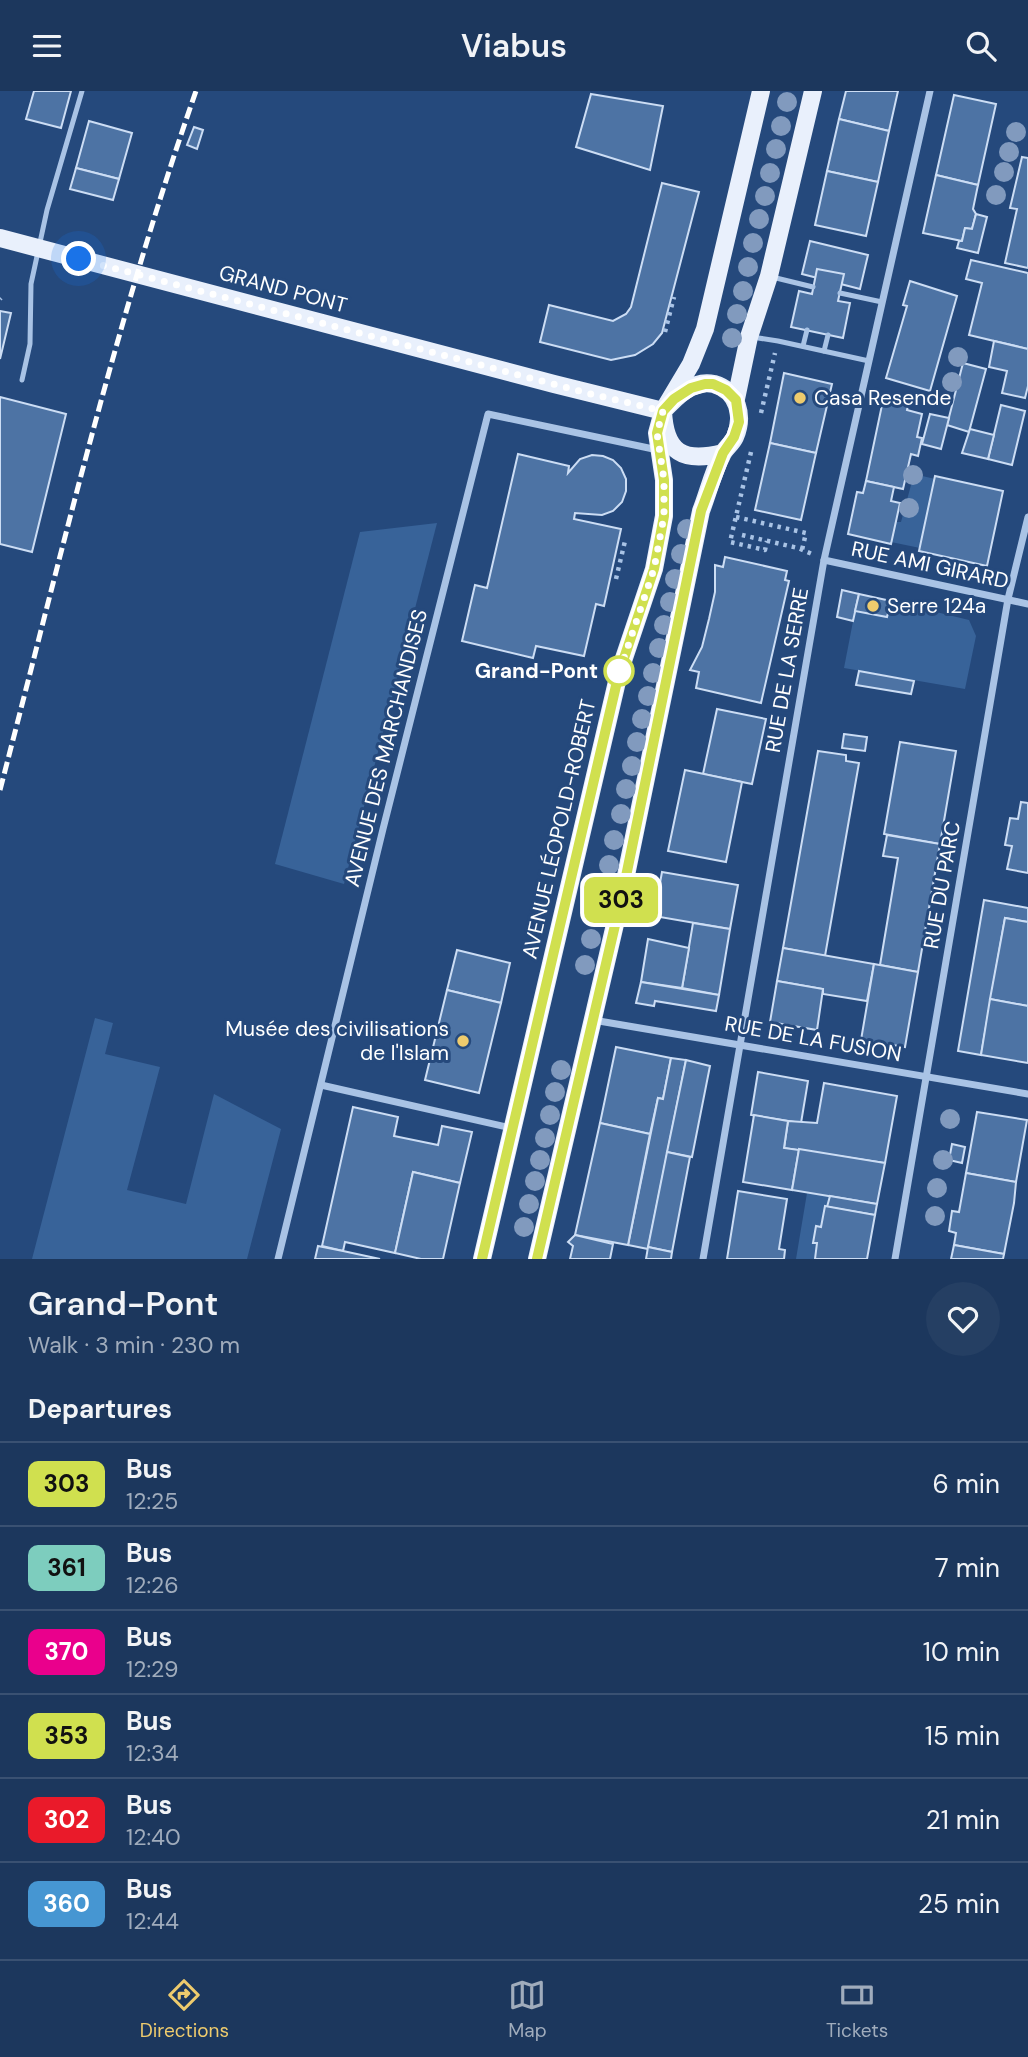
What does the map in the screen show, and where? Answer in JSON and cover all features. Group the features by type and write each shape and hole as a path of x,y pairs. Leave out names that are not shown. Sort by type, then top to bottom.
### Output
{"main road":[{"name":"AVENUE LÉOPOLD-ROBERT","path":"482,1259 619,673 654,569 664,516 664,480 657,433 663,411 691,364 705,329 761,91"},
{"path":"537,1259 623,891 701,511 723,453 734,437 739,422 736,400 749,337 769,276 813,91"},
{"name":"GRAND PONT","path":"0,238 663,411"},
{"path":"723,453 696,457 676,451 668,440 663,411 683,392 705,384 713,384 726,390 736,400"}],"street":[{"name":"RUE DE LA SERRE","path":"703,1259 824,560 930,91"},
{"name":"AVENUE DES MARCHANDISES","path":"278,1259 488,414 658,450"},
{"name":"RUE DU PARC","path":"895,1259 1007,599 1028,517"},
{"name":"RUE AMI GIRARD","path":"824,560 1028,604"},
{"name":"RUE DE LA FUSION","path":"592,1019 1028,1094"},
{"path":"321,1085 512,1128"}],"lane":[{"path":"22,380 30,344 31,284 47,210 82,91"},
{"path":"769,276 813,287"},
{"path":"840,293 882,302"},
{"path":"803,346 807,330"},
{"path":"824,351 828,335"},
{"path":"749,337 869,361"}],"path":[{"path":"665,332 674,297"},
{"path":"736,517 806,533 800,549 742,535"},
{"path":"616,579 625,541"},
{"path":"740,545 765,550 767,541"}],"shaded area":[{"path":"914,474 935,479 920,548 891,542 896,522 901,522"},
{"path":"437,523 344,884 275,864 360,532"},
{"path":"891,601 969,620 976,636 965,689 844,668 855,611 887,617"},
{"path":"95,1018 113,1023 105,1054 160,1067 127,1190 186,1204 214,1094 281,1129 247,1259 32,1259"},
{"path":"807,1193 830,1196 821,1227 816,1226 813,1242 817,1243 815,1259 796,1259"}],"building":[{"path":"34,91 71,91 61,128 26,119"},
{"path":"846,91 898,91 889,131 839,119"},
{"path":"591,94 663,106 650,170 576,147"},
{"path":"954,95 996,104 978,185 936,175"},
{"path":"839,119 889,131 878,182 827,171"},
{"path":"89,121 132,133 119,179 76,168"},
{"path":"194,127 203,130 197,149 187,145"},
{"path":"1022,157 1028,158 1028,268 1005,263 1017,209 1010,208"},
{"path":"76,168 119,179 113,200 70,189"},
{"path":"827,171 878,182 866,236 815,225"},
{"path":"936,175 978,185 972,229 965,228 962,241 923,233"},
{"path":"662,183 699,192 662,333 653,344 635,355 611,360 540,342 549,305 613,321 626,314 631,307"},
{"path":"976,214 987,217 978,253 957,248 965,228 972,229"},
{"path":"810,241 868,255 860,289 802,274"},
{"path":"971,260 1028,273 1028,349 969,335 982,283 966,279"},
{"path":"817,269 844,274 838,301 850,303 843,338 791,327 799,291 812,294"},
{"path":"910,281 957,296 930,391 886,378 907,306 903,305"},
{"path":"0,311 11,313 0,359"},
{"path":"994,341 1028,349 1028,386 1025,398 1002,393 1007,371 989,367"},
{"path":"963,363 986,369 969,432 947,425"},
{"path":"784,373 832,384 816,453 770,443"},
{"path":"0,397 66,414 32,552 0,544"},
{"path":"886,400 908,405 907,410 922,414 917,437 922,438 918,456 911,454 903,489 866,481 882,405 885,406"},
{"path":"1001,405 1025,411 1012,465 988,459"},
{"path":"930,414 949,418 941,449 922,444"},
{"path":"970,429 994,435 988,459 962,453"},
{"path":"770,443 816,453 801,520 755,510"},
{"path":"518,454 569,466 568,473 580,459 592,455 603,456 613,460 621,468 626,479 622,502 613,511 602,515 575,513 574,519 621,529 604,606 596,604 584,656 536,646 533,658 462,641 475,585 487,588"},
{"path":"935,476 1003,491 987,566 919,551"},
{"path":"866,481 894,487 891,501 900,503 891,544 848,534 857,492 863,493"},
{"path":"725,557 787,571 785,580 789,581 761,703 696,688 699,672 690,670 702,647 709,619 715,592 715,565 723,567"},
{"path":"842,590 859,594 853,621 837,617"},
{"name":"Serre 124a","path":"859,594 891,601 887,617 855,611"},
{"path":"859,671 914,681 911,694 856,685"},
{"path":"717,709 766,719 752,784 703,774"},
{"path":"844,734 867,737 865,751 842,748"},
{"path":"900,742 956,751 940,844 884,834"},
{"path":"818,751 846,755 846,761 859,763 825,956 783,948"},
{"path":"685,770 742,782 726,862 668,851"},
{"path":"1021,802 1028,803 1028,873 1007,869 1012,846 1005,845 1010,818 1018,819"},
{"path":"887,835 940,844 918,972 880,965 898,858 883,856"},
{"path":"662,872 738,885 730,929 654,916"},
{"path":"984,900 1028,908 1028,922 1005,918 981,1055 958,1051"},
{"path":"1005,918 1028,922 1028,1006 990,999"},
{"path":"693,923 730,929 719,995 682,988"},
{"path":"648,939 689,948 682,988 641,982"},
{"path":"783,948 874,964 867,1001 823,994 823,989 777,981"},
{"path":"457,950 510,963 501,1003 447,990"},
{"path":"874,964 918,972 905,1047 861,1040"},
{"path":"777,981 823,989 817,1030 770,1022"},
{"path":"641,982 719,995 716,1011 655,1001 654,1006 636,1003"},
{"name":"Musée des civilisations de l'Islam","path":"447,990 501,1003 479,1093 425,1080"},
{"path":"990,999 1028,1006 1028,1063 981,1055"},
{"path":"616,1047 671,1058 663,1099 658,1098 650,1134 600,1123"},
{"path":"671,1058 686,1060 648,1249 628,1245 658,1098 663,1099"},
{"path":"686,1060 710,1066 692,1157 667,1152"},
{"path":"758,1072 808,1081 801,1123 751,1115"},
{"path":"824,1083 897,1096 885,1163 784,1148 788,1121 817,1123"},
{"path":"353,1107 398,1117 394,1136 438,1145 442,1126 472,1132 460,1183 413,1172 395,1253 345,1242 343,1251 322,1246"},
{"path":"977,1112 1027,1120 1016,1182 966,1173"},
{"path":"754,1115 788,1121 784,1148 799,1150 792,1190 743,1182"},
{"path":"600,1123 650,1134 628,1245 575,1235"},
{"path":"952,1144 965,1147 962,1163 949,1160"},
{"path":"799,1149 885,1163 877,1204 792,1190"},
{"path":"667,1152 690,1157 672,1252 648,1247"},
{"path":"413,1172 460,1183 443,1259 421,1259 395,1253"},
{"path":"966,1173 1016,1182 1004,1254 954,1245 956,1233 949,1231 952,1211 959,1212"},
{"path":"738,1191 787,1199 779,1249 785,1250 784,1259 727,1259"},
{"path":"830,1196 877,1204 875,1215 827,1207"},
{"path":"825,1206 875,1215 867,1259 815,1259 817,1243 813,1243 816,1226 821,1227"},
{"path":"575,1235 613,1244 610,1259 570,1259 573,1246 568,1242"},
{"path":"954,1245 1004,1254 1003,1259 951,1259"},
{"path":"318,1246 343,1251 380,1259 315,1259"},
{"path":"648,1247 672,1252 671,1259 646,1259"}],"railway":[{"path":"0,790 115,351 167,177 196,91"}],"bus line":[{"name":"303","path":"482,1259 619,673 654,569 664,516 664,480 657,433 663,411 674,399 691,388 713,384 726,390 736,400 739,422 734,437 723,453 701,511 623,891 537,1259"}],"place":[{"name":"Casa Resende","path":"800,398"},
{"name":"Serre 124a","path":"873,606"},
{"name":"Grand-Pont","path":"619,671"},
{"name":"Musée des civilisations de l'Islam","path":"463,1041"}],"route":[{"path":"79,259 663,411 657,433 664,480 664,516 654,569 619,671"}]}
